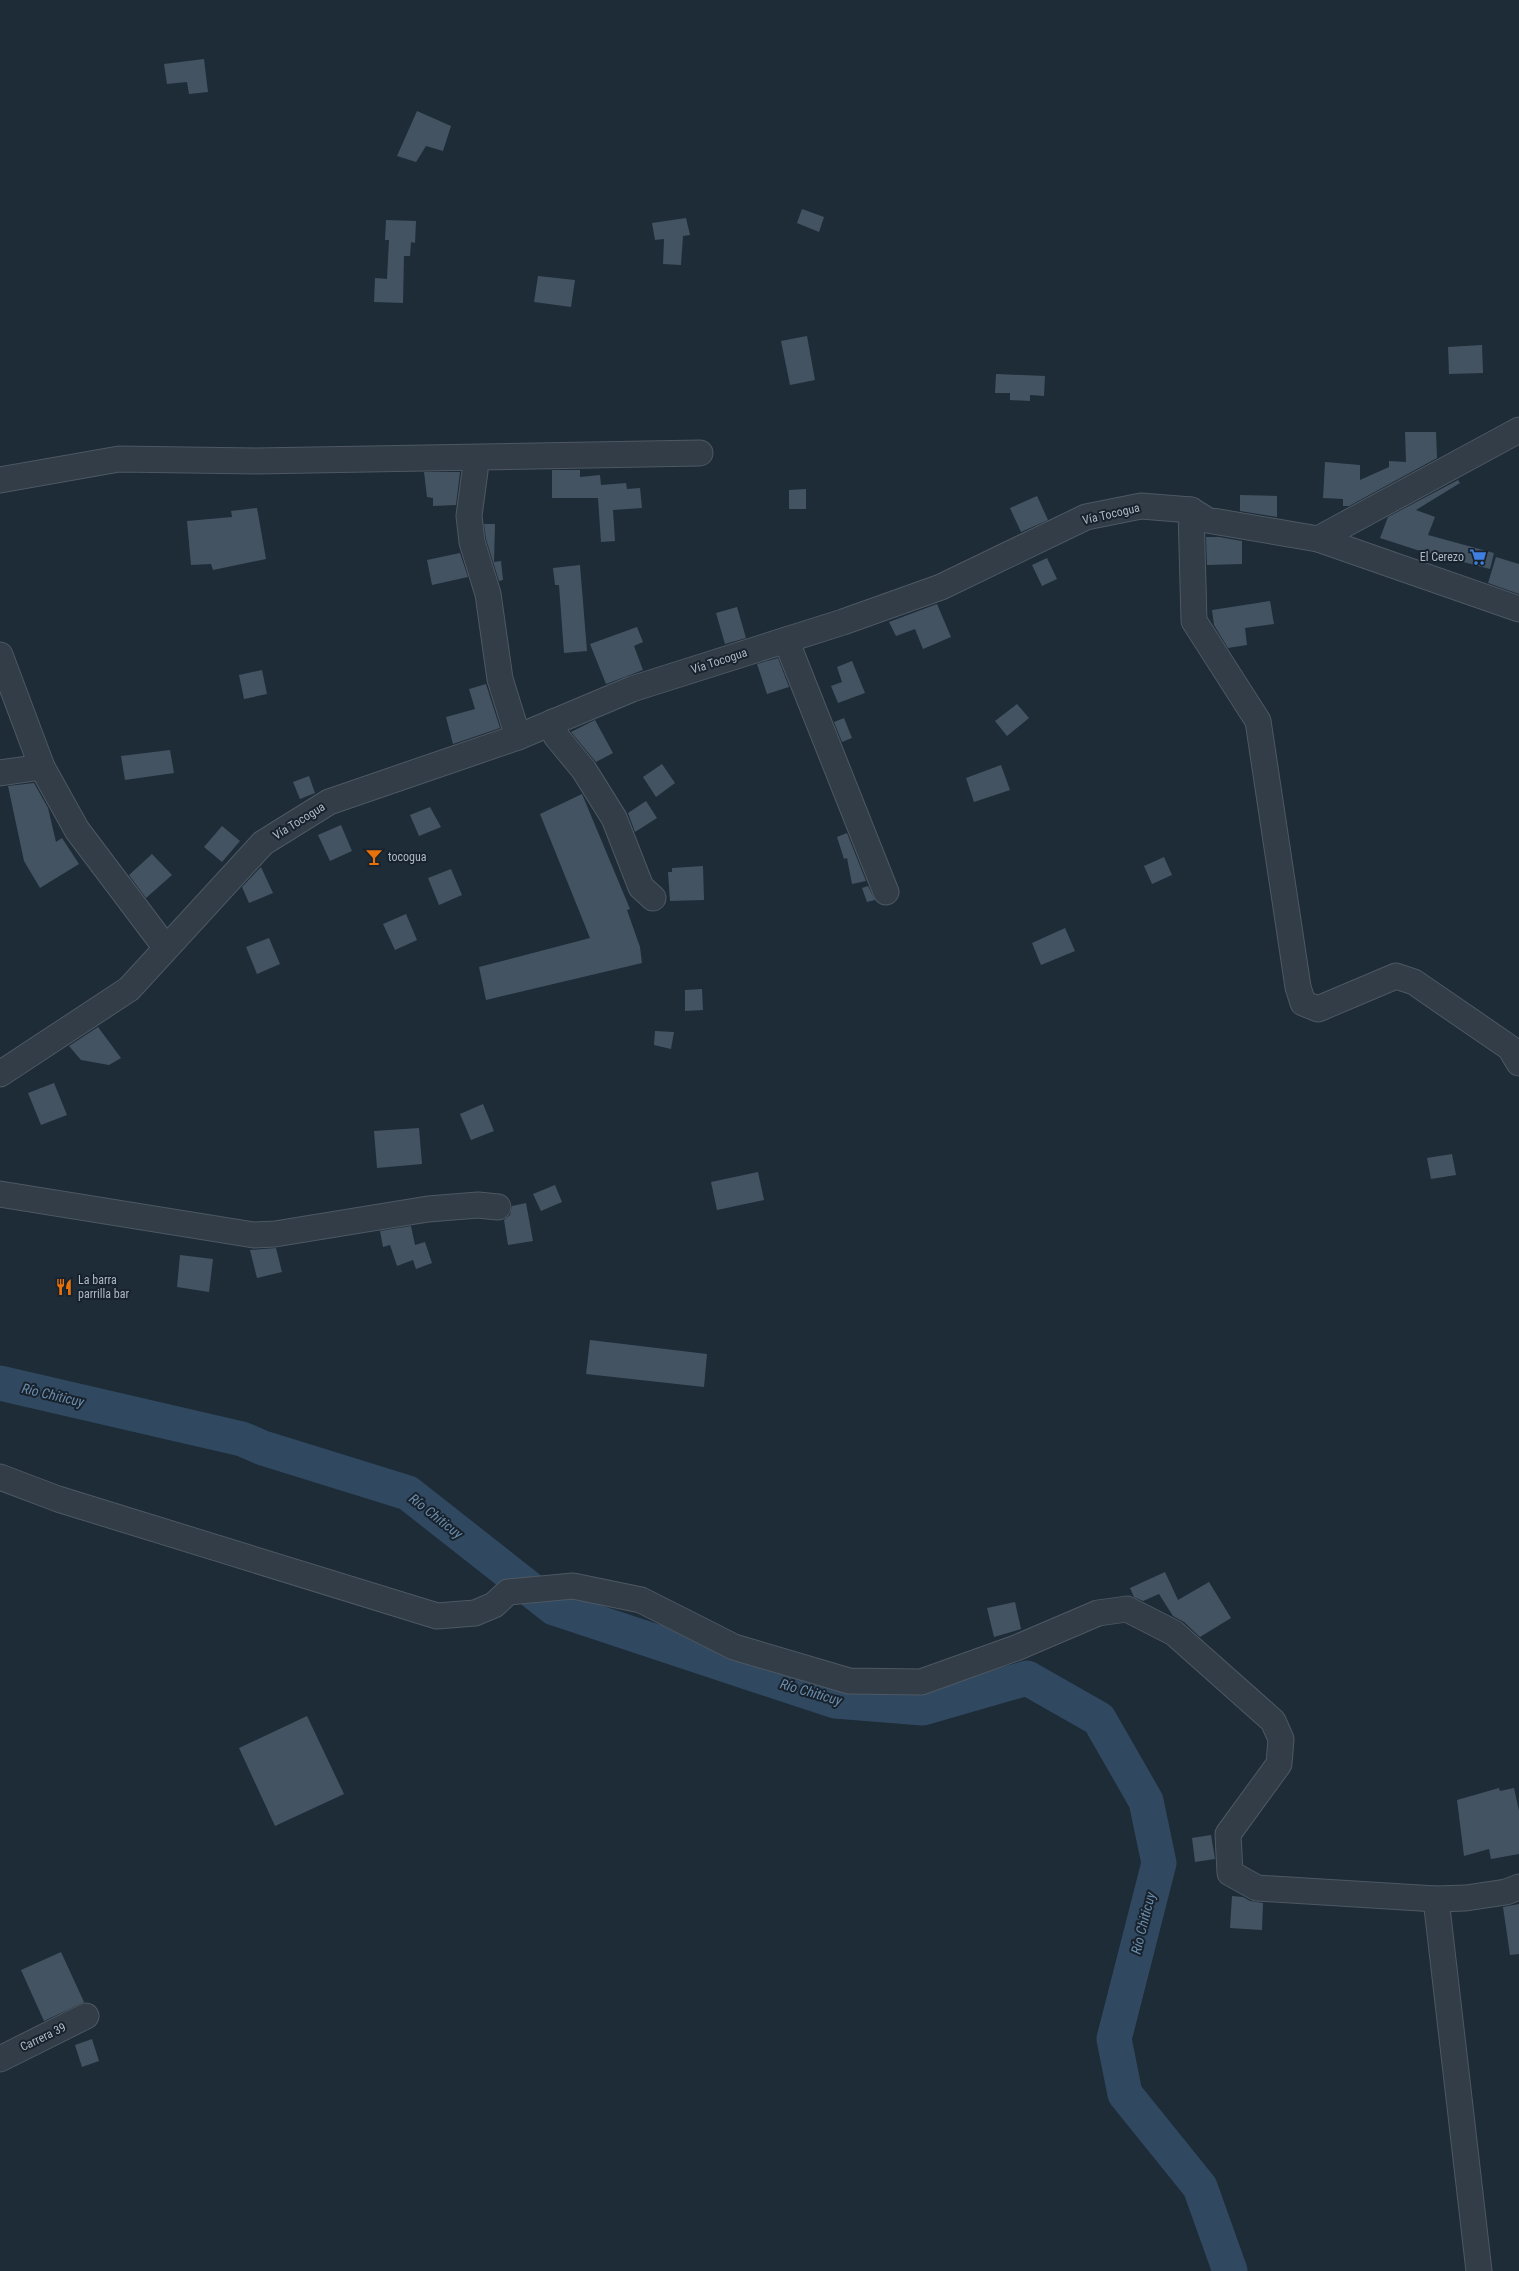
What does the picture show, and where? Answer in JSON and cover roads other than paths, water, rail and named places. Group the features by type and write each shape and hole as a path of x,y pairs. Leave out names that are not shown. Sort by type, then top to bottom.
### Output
{"street":[{"path":"1318,539 1519,430"},
{"path":"0,480 119,458 256,462 700,453"},
{"path":"474,458 475,471 469,516 472,542 488,594 500,679 518,737"},
{"name":"Vía Tocogua","path":"0,1074 129,989 263,843 329,802 518,737 632,689 843,622 941,587 1086,517 1141,506 1191,510 1207,520 1318,539 1519,609"},
{"path":"1191,510 1194,621 1258,721 1298,987 1303,1003 1318,1009 1396,976 1414,982 1510,1048 1519,1063"},
{"path":"786,640 886,892"},
{"path":"0,655 42,767 77,830 166,948"},
{"path":"553,722 556,736 584,770 614,818 641,887 653,898"},
{"path":"0,773 42,767"},
{"path":"0,1194 254,1235 275,1234 428,1209 478,1206 498,1207"},
{"path":"0,1477 58,1499 437,1616 476,1613 494,1605 508,1592 516,1590 573,1586 641,1600 734,1647 850,1681 921,1682 1016,1648 1098,1613 1128,1609 1174,1633 1273,1721 1281,1739 1279,1764 1228,1834 1230,1873 1257,1888 1436,1899 1466,1898 1506,1892 1519,1887"},
{"path":"1436,1899 1479,2271"},
{"name":"Carrera 39","path":"0,2059 86,2016"}],"waterway":[{"name":"Río Chiticuy","path":"0,1383 242,1439 263,1448 408,1493 554,1608 835,1701 923,1708 1027,1678 1099,1719 1146,1801 1159,1863 1114,2039 1125,2094 1200,2187 1230,2271"}],"place":[{"name":"El Cerezo","path":"1478,557"},
{"name":"tocogua","path":"374,857"},
{"name":"La barra parrilla bar","path":"64,1287"}]}
